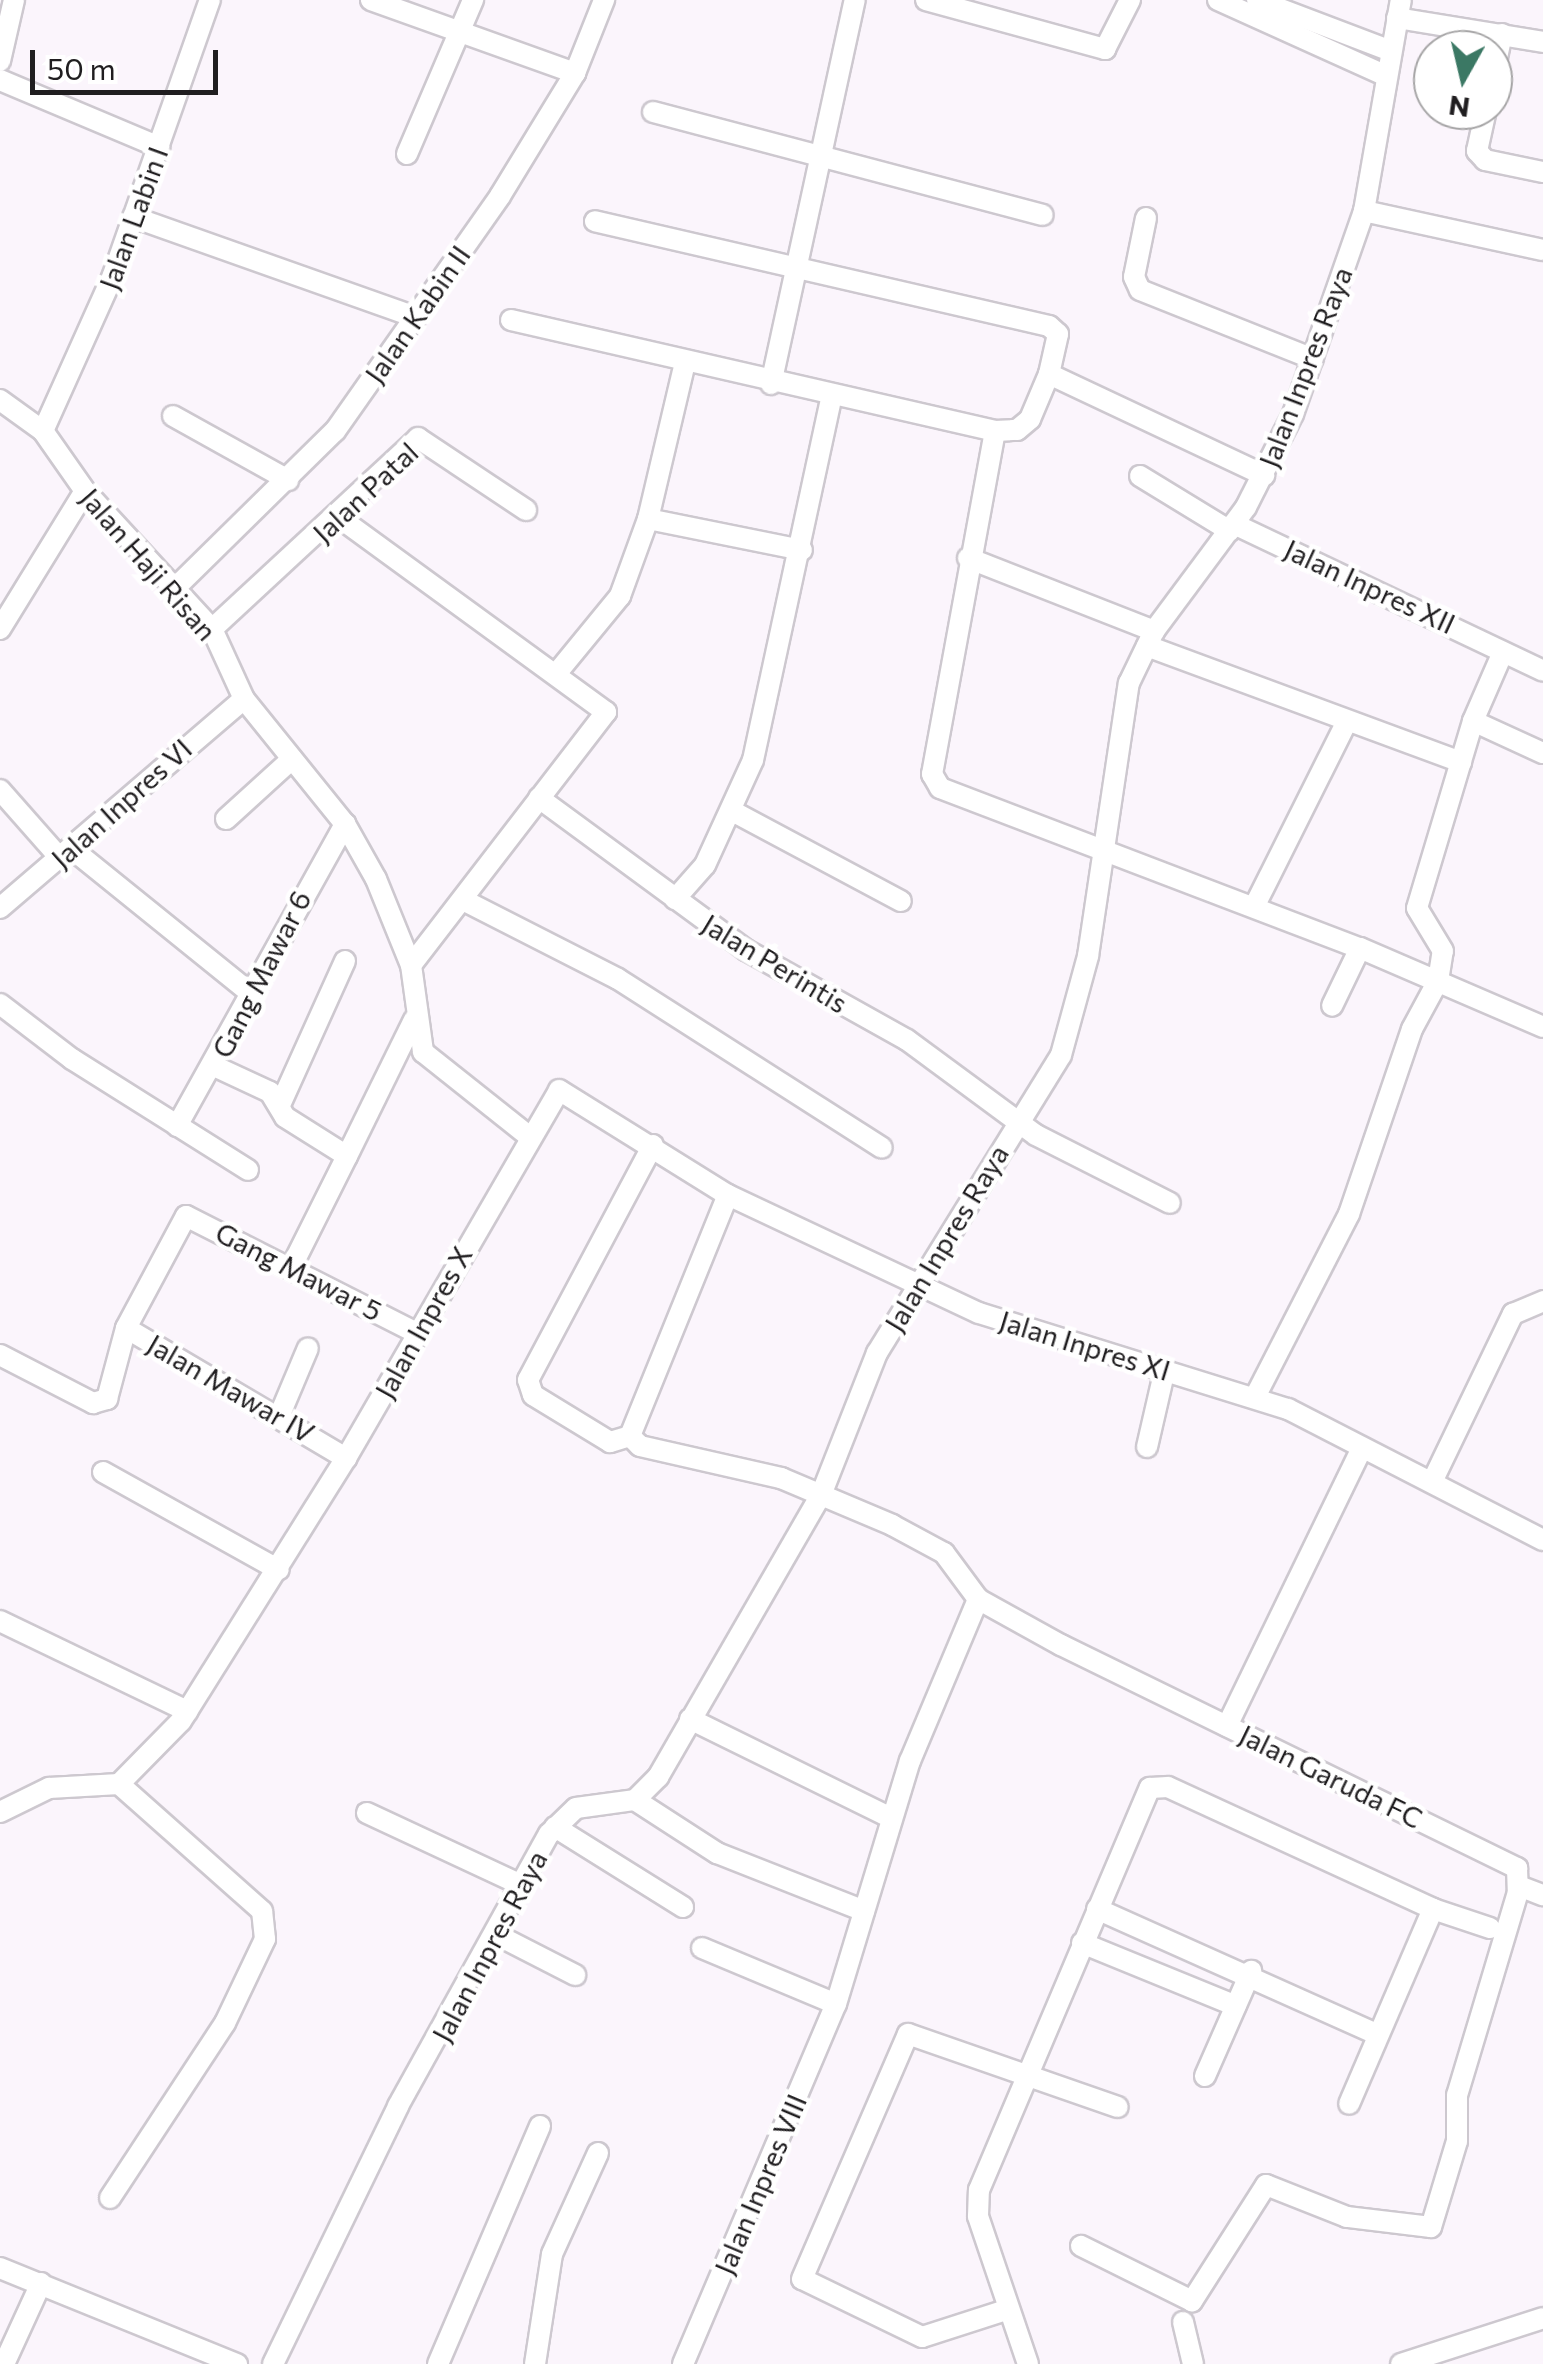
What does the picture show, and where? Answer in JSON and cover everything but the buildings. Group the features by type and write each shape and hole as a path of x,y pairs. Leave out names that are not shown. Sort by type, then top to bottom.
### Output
{"street":[{"path":"0,61 14,0"},
{"name":"Jalan Labin I","path":"43,430 133,217 210,0"},
{"path":"372,0 461,28 575,73"},
{"path":"407,154 473,0"},
{"name":"Jalan Kabin II","path":"176,587 335,431 416,318 575,73 604,0"},
{"path":"771,384 855,0"},
{"path":"926,0 1105,49 1130,0"},
{"path":"1218,0 1386,76"},
{"path":"1257,0 1391,51"},
{"path":"1399,9 1486,30"},
{"name":"Jalan Inpres Raya","path":"273,2364 398,2106 497,1935 519,1884 555,1828 576,1808 636,1800 658,1777 690,1719 754,1621 821,1494 877,1353 1019,1118 1062,1055 1073,1020 1107,849 1129,683 1151,639 1232,528 1264,475 1313,359 1364,212 1399,9"},
{"path":"1513,36 1543,42"},
{"path":"0,80 159,147"},
{"path":"653,112 1043,214"},
{"path":"1482,130 1477,150 1486,160 1543,172"},
{"path":"1364,212 1543,250"},
{"path":"133,217 416,318"},
{"path":"1146,218 1134,277 1140,290 1313,359"},
{"path":"511,320 831,398 995,431 1017,430 1030,419 1048,374 1058,334 1049,326 596,221"},
{"path":"556,674 620,596 648,519 685,362"},
{"path":"1048,374 1264,475"},
{"path":"674,899 734,812 802,550 831,398"},
{"name":"Jalan Haji Risan","path":"0,400 43,430 85,491 212,630 244,699 345,824 411,964 414,1020 423,1052 526,1134"},
{"path":"173,416 288,480"},
{"path":"995,431 968,558 932,774 952,793 1066,841 1107,849 1255,905 1543,1027"},
{"name":"Jalan Patal","path":"212,630 418,438 526,510"},
{"name":"Jalan Inpres XII","path":"1140,476 1232,528 1543,671"},
{"path":"0,629 85,491"},
{"path":"337,516 606,712 467,902 411,964"},
{"path":"648,519 802,550"},
{"path":"968,558 1346,722 1462,762"},
{"path":"1255,1397 1349,1214 1412,1029 1438,980 1443,951 1418,908 1474,721 1504,652"},
{"name":"Jalan Inpres VI","path":"0,908 66,854 166,759 244,699"},
{"path":"1474,721 1543,753"},
{"path":"1255,905 1346,722"},
{"path":"226,819 292,759"},
{"path":"0,790 66,854 249,992"},
{"name":"Jalan Perintis","path":"540,798 674,899 1019,1118 1036,1134 1170,1203"},
{"path":"734,812 901,901"},
{"name":"Gang Mawar 6","path":"178,1126 345,824"},
{"path":"467,902 618,980 882,1148"},
{"path":"1332,1006 1360,948"},
{"path":"280,1106 345,961"},
{"path":"0,1004 248,1170"},
{"path":"292,1266 414,1020"},
{"path":"214,1066 280,1106 285,1117 347,1156"},
{"name":"Jalan Inpres X","path":"119,1784 188,1711 279,1570 417,1333 526,1134 559,1090 653,1144 728,1195 918,1284"},
{"name":"Jalan Garuda FC","path":"653,1144 528,1380 534,1395 610,1442 630,1436 640,1446 821,1494 944,1554 978,1599 1228,1726 1507,1860 1519,1886"},
{"path":"630,1436 728,1195"},
{"name":"Gang Mawar 5","path":"126,1328 186,1216 292,1266 417,1333"},
{"name":"Jalan Inpres XI","path":"918,1284 1029,1332 1255,1397 1543,1540"},
{"path":"1432,1482 1513,1314 1543,1300"},
{"name":"Jalan Mawar IV","path":"0,1355 101,1404 126,1328 281,1412 346,1458"},
{"path":"281,1412 308,1348"},
{"path":"1146,1446 1165,1369"},
{"path":"1228,1726 1360,1452"},
{"path":"102,1472 279,1570"},
{"name":"Jalan Inpres VIII","path":"683,2364 836,2004 891,1818 978,1599"},
{"path":"0,1621 188,1711"},
{"path":"690,1719 891,1818"},
{"path":"0,1812 49,1788 119,1784 262,1911 265,1939 225,2023 110,2198"},
{"path":"1028,2364 1006,2310 978,2216 978,2190 1032,2079 1082,1943 1144,1796 1158,1786 1433,1909 1490,1928"},
{"path":"636,1800 717,1854 864,1911"},
{"path":"368,1813 519,1884"},
{"path":"555,1828 683,1908"},
{"path":"1081,2246 1192,2301 1266,2184 1348,2217 1423,2229 1436,2221 1457,2141 1457,2096 1519,1886 1543,1894"},
{"path":"1098,1909 1251,1971 1377,2034"},
{"path":"1348,2104 1433,1909"},
{"path":"497,1935 575,1975"},
{"path":"1082,1943 1236,2006"},
{"path":"702,1948 836,2004"},
{"path":"1205,2076 1251,1971"},
{"path":"1006,2310 922,2337 811,2286 802,2272 908,2034 1118,2107"},
{"path":"438,2364 540,2126"},
{"path":"535,2364 552,2254 598,2153"},
{"path":"0,2268 205,2358 237,2364"},
{"path":"4,2364 41,2283"},
{"path":"1401,2364 1543,2318"},
{"path":"1183,2322 1194,2364"}]}
